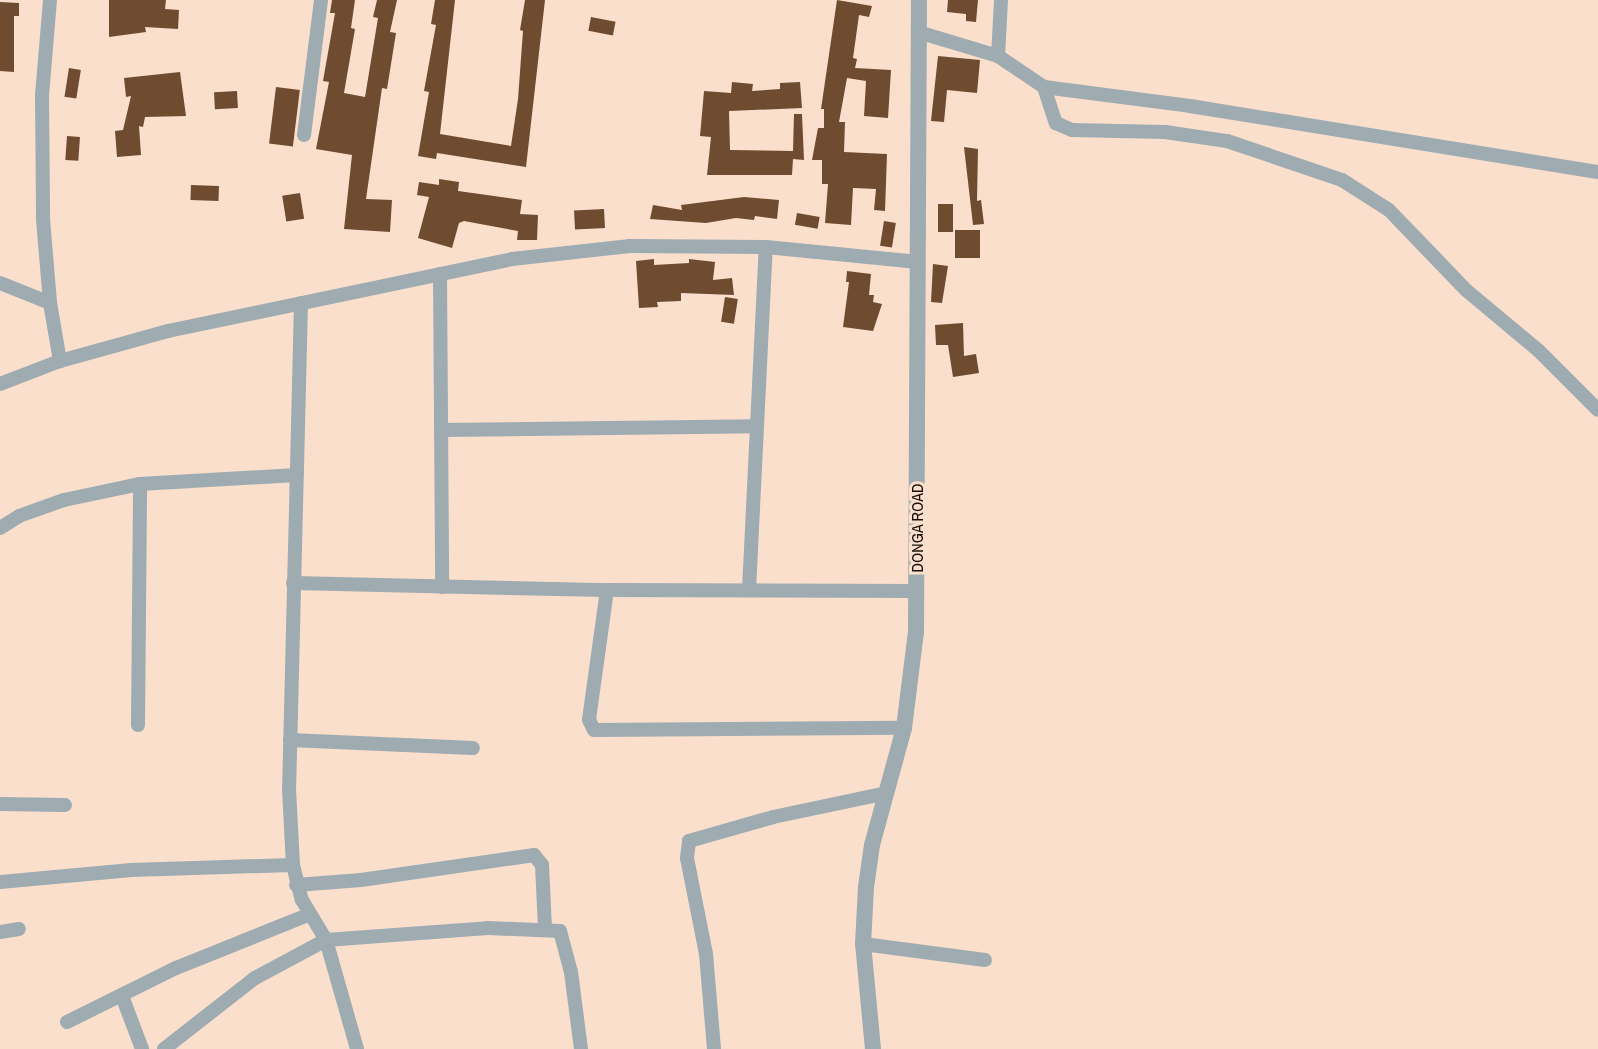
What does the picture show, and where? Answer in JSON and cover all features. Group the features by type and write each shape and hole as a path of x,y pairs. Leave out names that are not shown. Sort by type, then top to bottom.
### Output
{"street":[{"path":"50,0 42,95 43,219 50,303 60,361"},
{"path":"304,135 321,0"},
{"name":"DONGA ROAD","path":"873,1049 863,944 873,845 904,728 914,674 919,0"},
{"path":"998,56 1001,0"},
{"path":"918,32 998,56 1044,87 1190,106 1598,172"},
{"path":"1044,87 1056,123 1072,130 1165,132 1227,141 1342,180 1389,210 1466,290 1553,364 1598,410"},
{"path":"0,384 60,361 168,331 512,259 630,246 766,247 918,262"},
{"path":"749,590 766,247"},
{"path":"440,274 442,587"},
{"path":"0,283 50,303"},
{"path":"301,303 290,740 293,865 296,885 326,940 357,1049"},
{"path":"441,430 757,426"},
{"path":"0,528 19,516 64,500 140,484 297,475"},
{"path":"138,725 140,484"},
{"path":"293,583 607,590 916,591"},
{"path":"607,590 589,720 594,730 904,728"},
{"path":"290,740 473,748"},
{"path":"714,1049 706,954 687,858 689,841 773,817 887,793"},
{"path":"0,804 64,806"},
{"path":"296,885 362,880 534,855 542,866 545,929"},
{"path":"0,882 131,870 293,865"},
{"path":"67,1022 176,968 310,914"},
{"path":"0,932 19,928"},
{"path":"164,1049 255,978 326,940 406,931 545,929 560,931 564,937 581,1049"},
{"path":"863,944 985,960"},
{"path":"122,996 142,1049"}],"building":[{"path":"109,0 166,0 165,9 179,10 178,29 145,27 146,32 109,37"},
{"path":"332,0 355,0 351,28 355,29 344,93 365,97 378,18 373,17 377,0 397,0 390,32 396,33 387,89 382,88 366,199 392,200 390,232 344,229 352,155 316,149 329,82 323,81 335,13 330,13"},
{"path":"435,0 455,0 440,134 511,146 518,99 523,31 520,30 525,0 545,0 526,167 437,153 436,159 418,156 429,92 424,91 436,25 431,24"},
{"path":"837,0 872,6 869,17 859,15 853,58 857,59 855,68 891,70 888,118 864,116 866,81 847,78 839,122 845,122 844,152 887,154 885,211 874,210 876,189 853,188 851,225 825,223 828,184 822,184 822,160 812,160 818,128 824,128 824,109 821,109"},
{"path":"948,0 978,0 976,22 966,21 966,14 947,12"},
{"path":"0,2 19,3 19,16 14,16 14,72 0,71"},
{"path":"591,17 616,22 613,36 588,31"},
{"path":"938,56 980,60 977,93 947,90 944,122 931,121"},
{"path":"69,68 81,70 76,99 64,97"},
{"path":"180,72 186,116 145,117 143,127 139,126 141,155 117,157 115,131 123,130 131,96 126,97 124,78"},
{"path":"732,82 753,84 752,91 780,89 780,83 800,82 802,108 729,111 730,150 793,151 794,114 802,114 804,160 793,159 792,175 707,175 711,137 700,136 704,91 731,93"},
{"path":"276,87 300,90 293,146 269,144"},
{"path":"237,91 238,108 215,109 214,92"},
{"path":"67,136 80,137 78,161 65,160"},
{"path":"964,147 978,149 977,201 981,200 984,224 973,225"},
{"path":"439,179 459,182 458,191 522,200 520,214 538,215 537,240 517,240 518,231 464,221 459,223 452,248 418,238 429,197 417,195 419,182 439,185"},
{"path":"191,185 219,186 218,201 190,200"},
{"path":"300,193 304,219 286,221 282,196"},
{"path":"744,197 779,200 777,219 755,216 754,220 736,218 706,223 650,219 653,205 682,210 681,205"},
{"path":"938,204 953,204 953,232 938,232"},
{"path":"604,209 605,228 575,230 574,211"},
{"path":"797,213 820,217 818,229 795,225"},
{"path":"884,221 896,223 892,248 880,246"},
{"path":"955,230 980,230 980,258 955,258"},
{"path":"654,259 654,265 689,263 689,259 715,262 713,280 732,278 734,295 681,293 681,301 657,302 658,307 639,308 636,261"},
{"path":"933,264 948,266 942,303 931,302"},
{"path":"847,271 871,274 869,295 874,295 873,302 882,304 873,331 843,327 849,282 846,282"},
{"path":"725,297 738,299 734,324 721,322"},
{"path":"963,323 964,356 976,354 979,373 953,377 948,345 936,345 935,325"}]}
